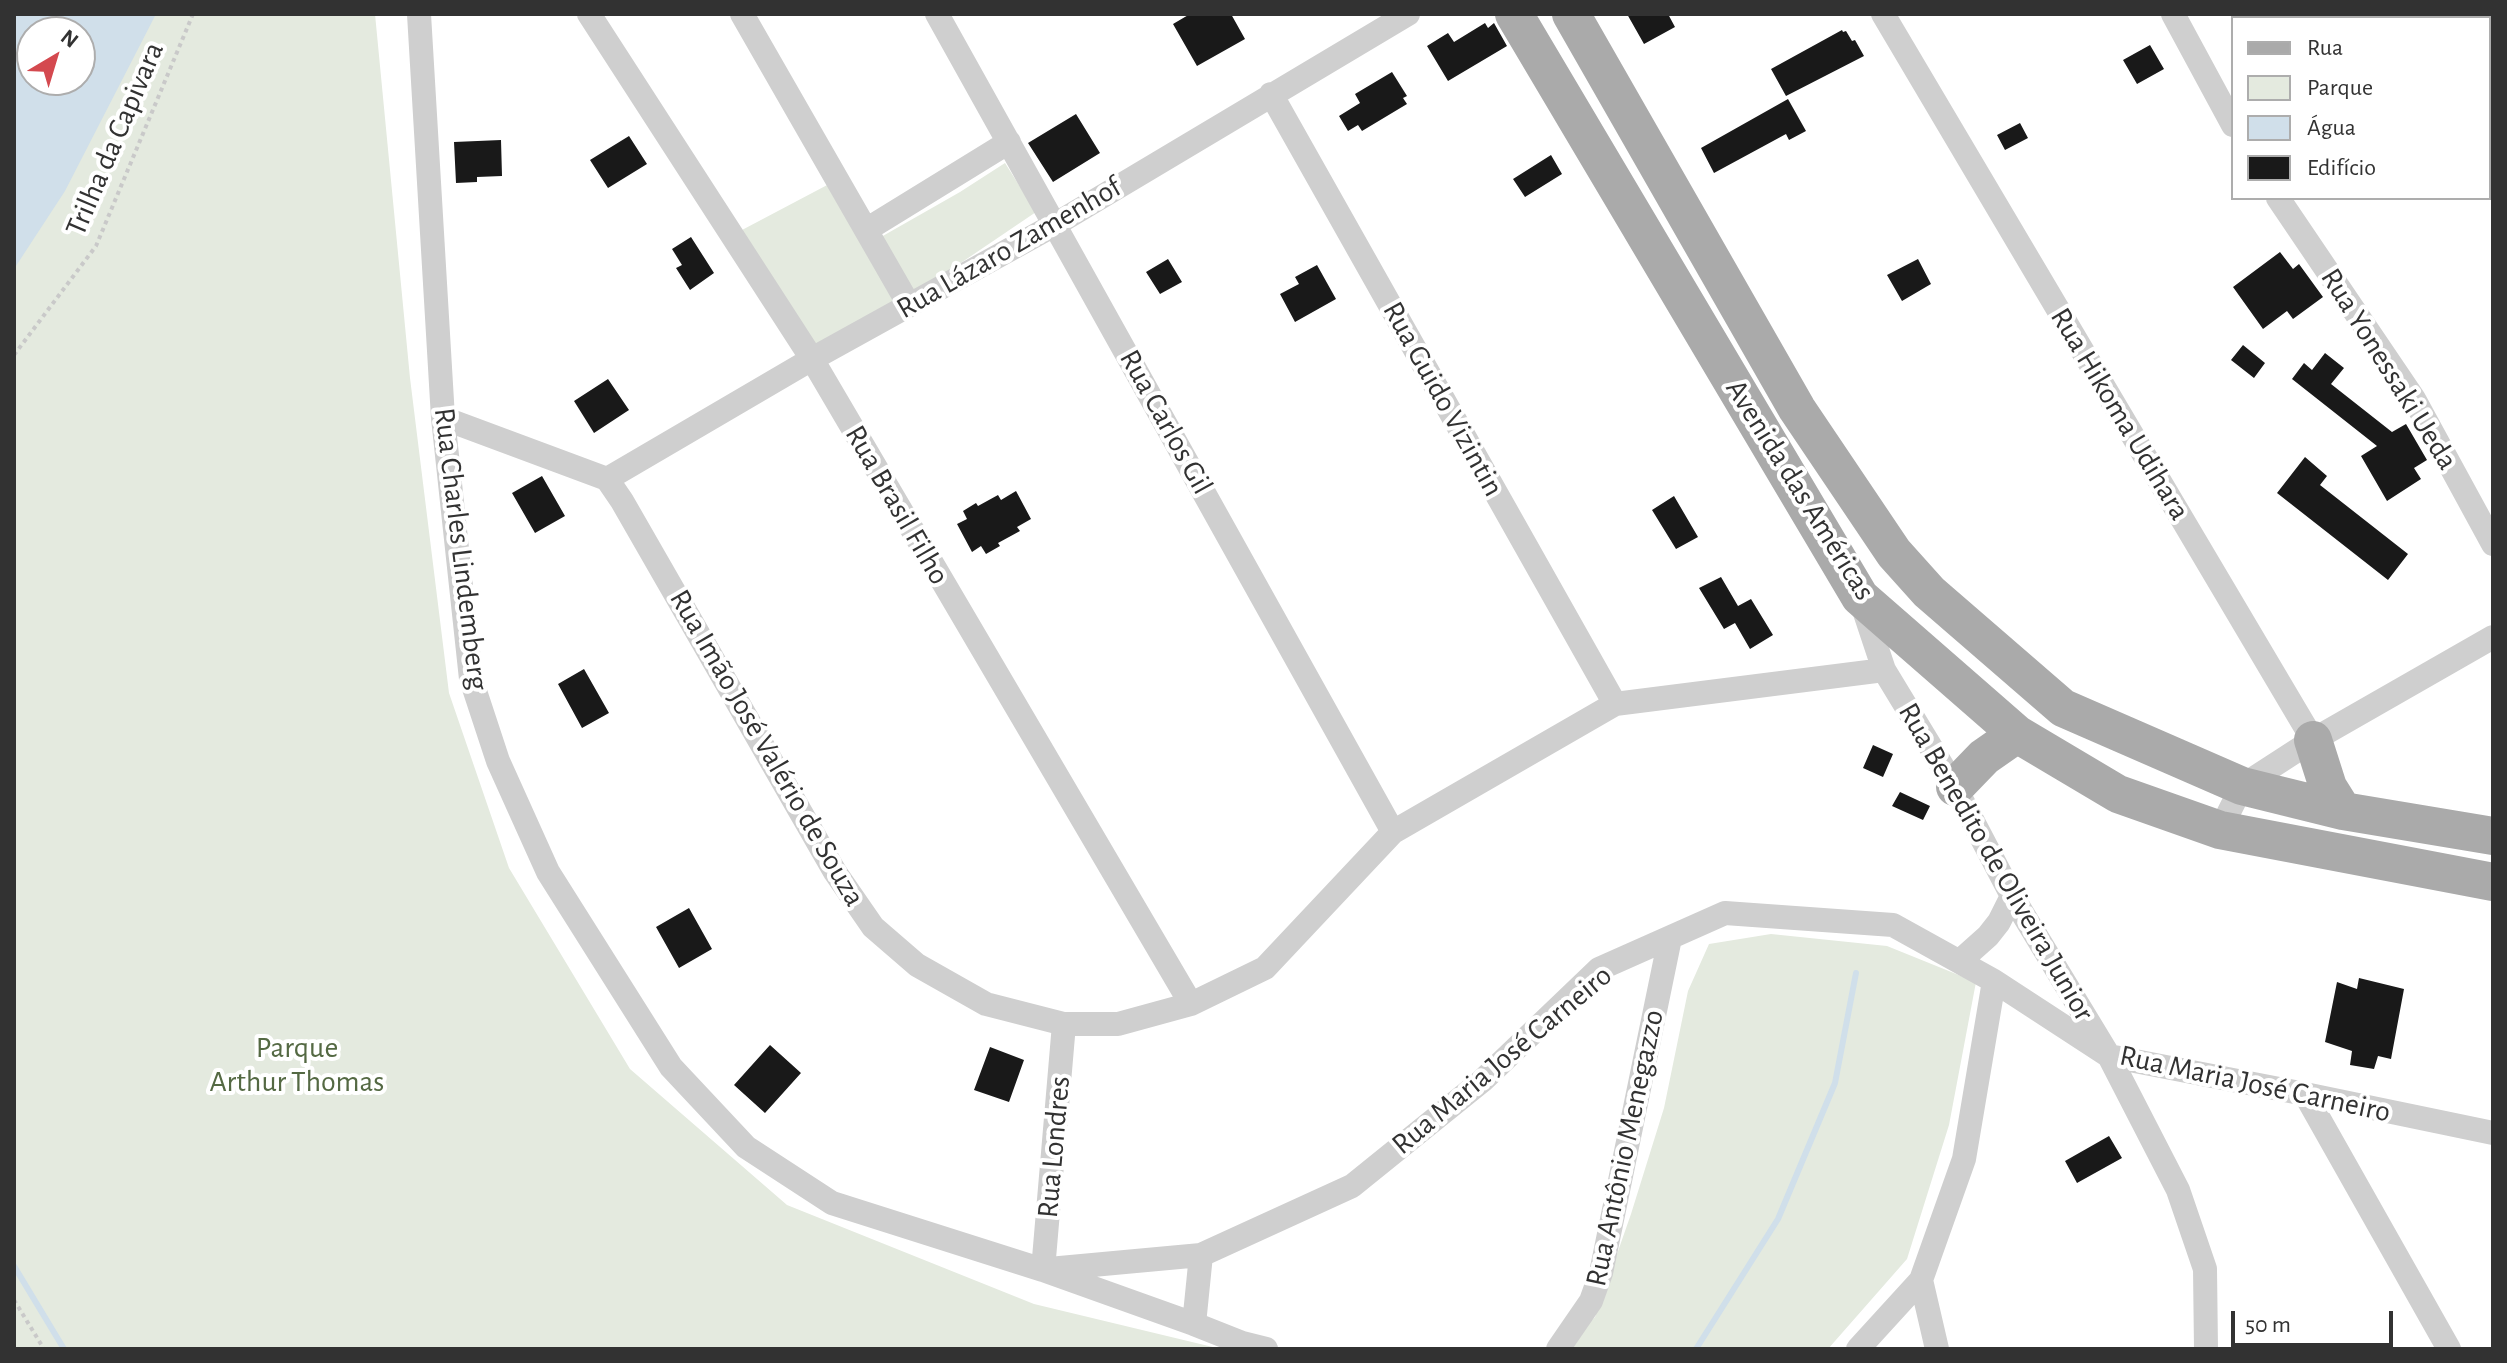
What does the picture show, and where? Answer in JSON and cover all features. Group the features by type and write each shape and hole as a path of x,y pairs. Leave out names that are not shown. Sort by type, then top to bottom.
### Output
{"main road":[{"name":"Avenida das Américas","path":"1514,14 1860,597 2017,734 2118,794 2220,830 2493,882"},
{"name":"Avenida das Américas","path":"1571,14 1797,409 1894,553 1929,592 2063,708 2242,786 2343,811 2493,836"},
{"path":"1955,787 1984,757 2017,734"},
{"path":"2313,740 2328,787 2343,811"}],"street":[{"name":"Rua Charles Lindemberg","path":"419,14 443,418 471,679 498,761 548,872 671,1067 746,1147 832,1203 1043,1270 1201,1255"},
{"name":"Rua Brasil Filho","path":"589,14 812,359 1191,1004"},
{"path":"742,14 909,305"},
{"name":"Rua Carlos Gil","path":"937,14 1393,832"},
{"name":"Rua Lázaro Zamenhof","path":"607,479 812,359 1056,224 1408,14"},
{"name":"Rua Hikoma Udihara","path":"1883,14 2313,740"},
{"path":"2173,14 2231,121"},
{"name":"Rua Guido Vizintin","path":"1271,94 1615,704"},
{"path":"866,230 1009,142"},
{"name":"Rua Yonessaki Ueda","path":"2279,200 2414,399 2493,544"},
{"path":"443,418 607,479"},
{"name":"Rua Imão José Valério de Souza","path":"607,479 835,872 873,927 917,965 986,1004 1064,1024 1118,1024 1191,1004 1265,968 1393,832 1615,704 1884,670"},
{"name":"Rua Benedito de Oliveira Junior","path":"1860,597 1884,670 1955,787 2012,896 2109,1056 2178,1190 2205,1269 2206,1349"},
{"path":"2220,830 2242,786 2313,740 2493,637"},
{"path":"1960,961 1988,936 2012,896"},
{"name":"Rua Maria José Carneiro","path":"1201,1255 1352,1186 1482,1081 1599,969 1725,913 1893,925 1994,981 2109,1056 2493,1133"},
{"name":"Rua Antônio Menegazzo","path":"1558,1349 1591,1301 1601,1273 1670,938"},
{"path":"1858,1349 1921,1280 1964,1159 1994,981"},
{"name":"Rua Londres","path":"1043,1270 1064,1024"},
{"path":"2305,1094 2449,1349"},
{"path":"1194,1324 1201,1255"},
{"path":"1043,1270 1266,1349"},
{"path":"1921,1280 1937,1349"}],"path":[{"name":"Trilha da Capivara","path":"14,355 96,246 193,14"},
{"path":"14,1300 44,1349"}],"green space":[{"name":"Parque Arthur Thomas","path":"14,14 375,14 410,378 449,693 509,868 630,1069 787,1205 1034,1304 1221,1349 14,1349"},
{"path":"1005,163 1036,212 912,296 881,237"},
{"path":"831,183 897,299 812,351 742,230"},
{"path":"1771,934 1887,946 1976,982 1949,1125 1907,1259 1828,1349 1562,1349 1595,1317 1664,1108 1688,991 1709,944"}],"water":[{"path":"14,14 156,14 65,191 14,269"}],"building":[{"path":"1190,14 1231,14 1245,39 1197,66 1173,24"},
{"path":"1627,14 1668,14 1675,27 1644,44"},
{"path":"1485,23 1488,28 1494,23 1507,46 1448,81 1427,46 1448,33 1454,42"},
{"path":"1842,30 1852,41 1855,40 1864,56 1786,96 1771,69"},
{"path":"2150,45 2164,69 2137,84 2123,60"},
{"path":"1392,72 1407,96 1403,98 1407,104 1362,131 1358,125 1348,131 1339,116 1360,103 1355,94"},
{"path":"1788,99 1806,131 1789,140 1786,134 1714,173 1701,148"},
{"path":"1076,114 1100,153 1053,182 1028,143"},
{"path":"2020,123 2028,138 2005,150 1997,135"},
{"path":"629,136 647,164 608,188 590,160"},
{"path":"501,140 502,176 477,177 477,182 456,183 454,142"},
{"path":"1551,155 1562,174 1525,197 1513,179"},
{"path":"691,237 714,273 690,290 676,268 682,265 672,249"},
{"path":"2280,252 2293,269 2299,264 2323,297 2293,319 2287,311 2263,329 2233,287"},
{"path":"1168,259 1182,282 1160,294 1146,272"},
{"path":"1918,259 1931,284 1902,301 1887,275"},
{"path":"1317,265 1336,299 1295,322 1280,294 1299,284 1295,277"},
{"path":"2243,345 2265,363 2254,378 2231,360"},
{"path":"2325,353 2344,368 2331,384 2392,432 2406,424 2427,460 2414,468 2421,479 2387,501 2361,456 2377,446 2292,379 2304,363 2312,370"},
{"path":"608,379 629,410 594,433 574,401"},
{"path":"2305,457 2327,476 2320,485 2408,554 2388,580 2277,493"},
{"path":"542,476 565,516 535,533 512,493"},
{"path":"1016,491 1031,519 1017,527 1020,531 986,554 981,546 972,552 957,524 967,519 963,511 998,495 1001,500"},
{"path":"1674,496 1698,537 1676,549 1652,510"},
{"path":"1721,577 1738,606 1751,599 1773,635 1750,649 1735,623 1724,629 1699,588"},
{"path":"584,669 609,713 582,728 558,684"},
{"path":"1873,745 1893,754 1883,777 1863,768"},
{"path":"1900,792 1930,806 1923,820 1892,806"},
{"path":"689,908 712,949 679,968 656,927"},
{"path":"2359,978 2404,989 2391,1059 2378,1056 2374,1069 2350,1065 2352,1051 2325,1042 2337,982 2357,989"},
{"path":"770,1045 801,1073 765,1113 734,1085"},
{"path":"990,1047 1024,1060 1009,1102 974,1090"},
{"path":"2109,1136 2122,1158 2077,1183 2065,1161"}],"waterway":[{"path":"1696,1349 1778,1219 1835,1083 1856,973"},
{"path":"14,1266 64,1349"}]}
